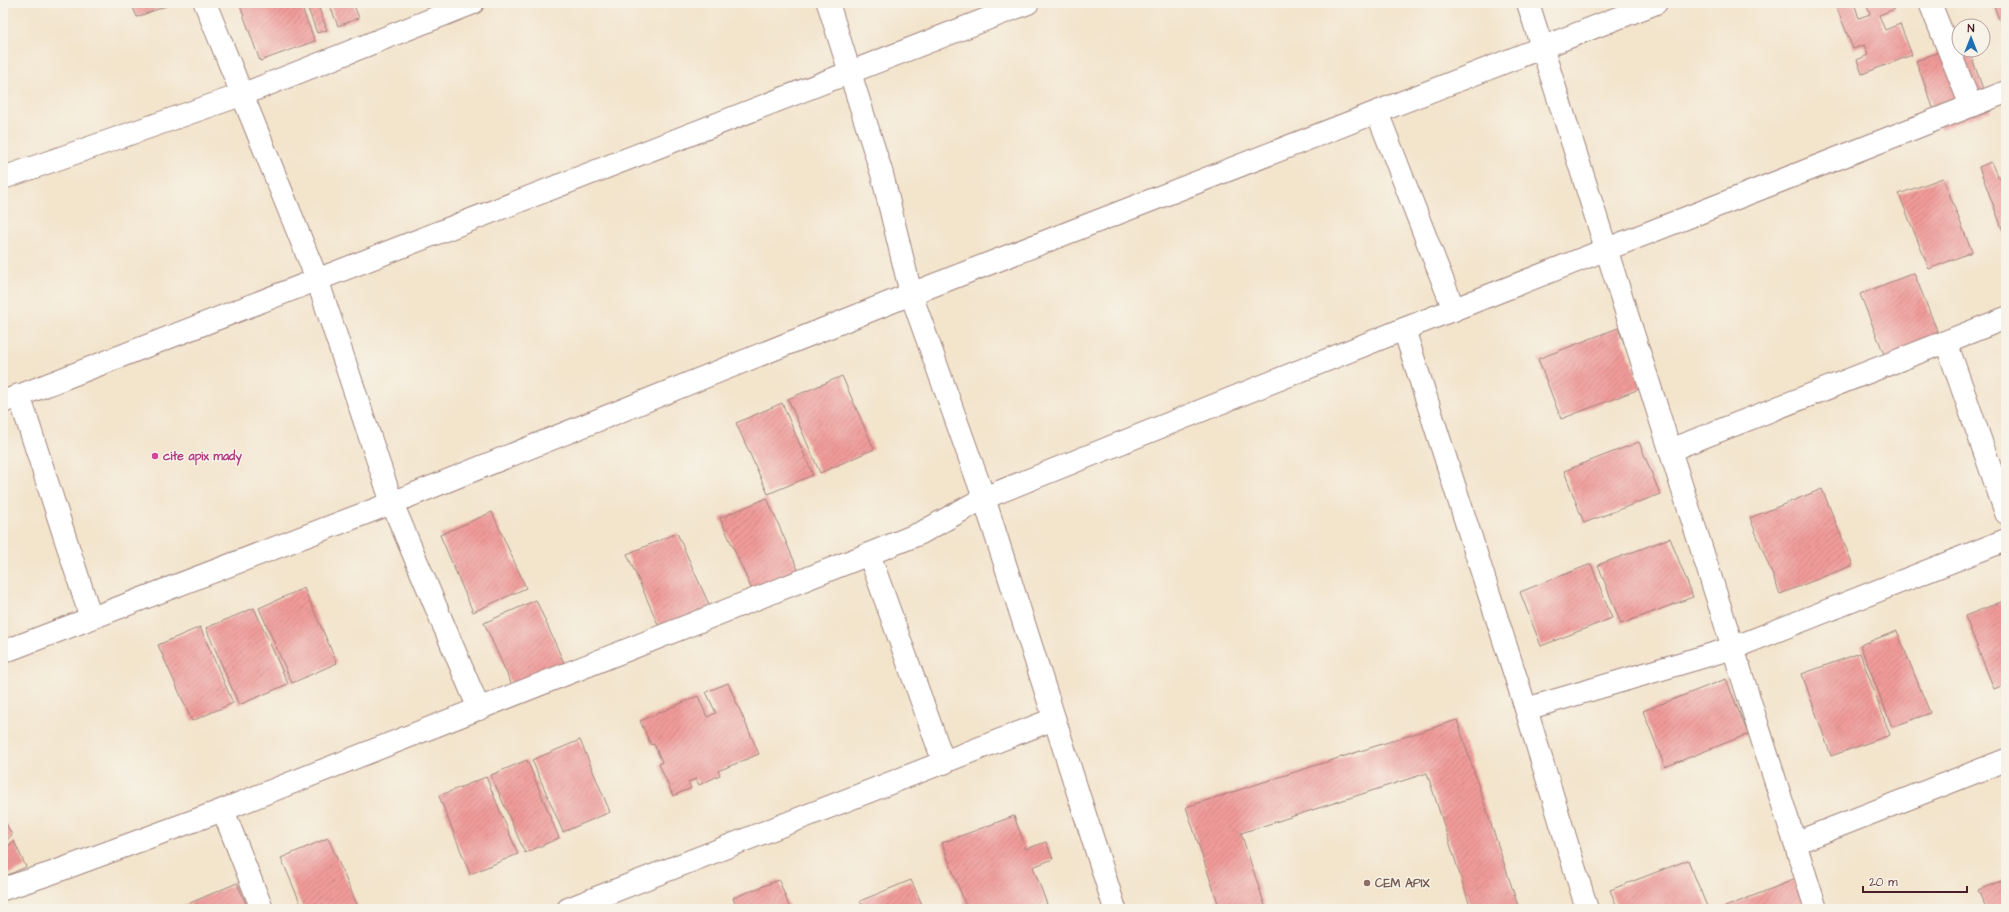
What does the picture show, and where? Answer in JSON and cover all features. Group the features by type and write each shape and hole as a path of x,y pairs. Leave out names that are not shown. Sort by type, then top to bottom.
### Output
{"street":[{"path":"205,3 240,95 317,279 392,502 478,709"},
{"path":"3,178 240,95 474,3"},
{"path":"828,3 882,174 911,294 984,498 1115,909"},
{"path":"91,618 11,398 850,74 1028,3"},
{"path":"1528,3 1816,909"},
{"path":"3,652 392,502 911,294 1656,3"},
{"path":"1930,3 1971,106"},
{"path":"3,889 49,874 223,810 869,554 921,532 984,498 1404,329 2006,92"},
{"path":"1377,112 1454,310"},
{"path":"1670,450 2006,318"},
{"path":"1404,329 1526,709 1587,909"},
{"path":"1946,342 2006,513"},
{"path":"1526,709 1733,648 2006,540"},
{"path":"869,554 944,763"},
{"path":"568,909 1054,720"},
{"path":"1795,843 2006,760"},
{"path":"223,810 262,909"}],"building":[{"path":"131,3 174,3 137,17"},
{"path":"239,3 300,3 315,41 260,61"},
{"path":"306,3 317,3 327,30 317,33"},
{"path":"329,3 353,3 359,18 338,26"},
{"path":"1835,3 1854,3 1859,18 1870,14 1866,3 1892,3 1895,9 1879,15 1885,30 1900,24 1912,55 1862,74 1857,60 1868,55 1864,45 1853,49"},
{"path":"1993,3 2006,3 2006,20 2000,22"},
{"path":"1951,47 1951,58 1972,58 1991,111 1941,129 1916,61"},
{"path":"1991,162 1998,178 2006,175 2005,236 1979,167"},
{"path":"1943,178 1972,252 1929,269 1899,194"},
{"path":"1914,273 1944,348 1890,369 1860,294"},
{"path":"1618,328 1642,388 1561,419 1538,359"},
{"path":"842,376 874,449 820,473 788,399"},
{"path":"782,403 813,475 768,494 736,423"},
{"path":"1639,442 1660,494 1584,523 1564,471"},
{"path":"1822,489 1853,565 1780,594 1750,518"},
{"path":"767,498 802,579 756,599 720,518"},
{"path":"492,512 526,588 473,612 440,535"},
{"path":"677,533 711,609 661,631 627,554"},
{"path":"1670,538 1693,597 1621,624 1598,565"},
{"path":"1591,564 1612,618 1541,646 1520,592"},
{"path":"304,588 337,663 292,683 259,608"},
{"path":"536,600 568,672 516,694 484,623"},
{"path":"2006,600 2006,684 1994,689 1965,616"},
{"path":"254,608 288,684 239,705 206,628"},
{"path":"200,627 233,703 192,721 158,645"},
{"path":"1897,631 1930,713 1892,727 1860,645"},
{"path":"1860,653 1890,735 1831,756 1802,674"},
{"path":"1726,679 1748,734 1665,767 1643,711"},
{"path":"728,683 759,754 718,771 720,775 699,785 696,779 688,782 691,788 673,796 659,764 662,762 654,744 651,745 640,721 698,696 707,717 716,713 706,692"},
{"path":"1457,720 1519,909 1471,909 1427,773 1241,833 1266,909 1220,909 1186,807"},
{"path":"580,740 610,812 563,832 532,760"},
{"path":"527,760 559,838 525,853 491,775"},
{"path":"486,777 518,854 470,874 439,796"},
{"path":"1014,816 1026,849 1046,842 1053,859 1033,867 1047,904 1032,909 967,909 942,843"},
{"path":"3,818 12,835 3,844"},
{"path":"328,838 359,909 303,909 281,858"},
{"path":"14,841 26,867 3,877 3,844 6,848"},
{"path":"1688,860 1708,909 1618,909 1610,890"},
{"path":"1796,879 1808,909 1726,909 1725,907"},
{"path":"2006,879 2006,909 1986,909 1978,890"},
{"path":"779,880 790,909 737,909 733,898"},
{"path":"911,880 924,909 864,909 860,901"},
{"path":"237,883 248,909 176,909"}],"place":[{"name":"cite apix mady","path":"155,456"},
{"name":"CEM APIX","path":"1367,883"}]}
